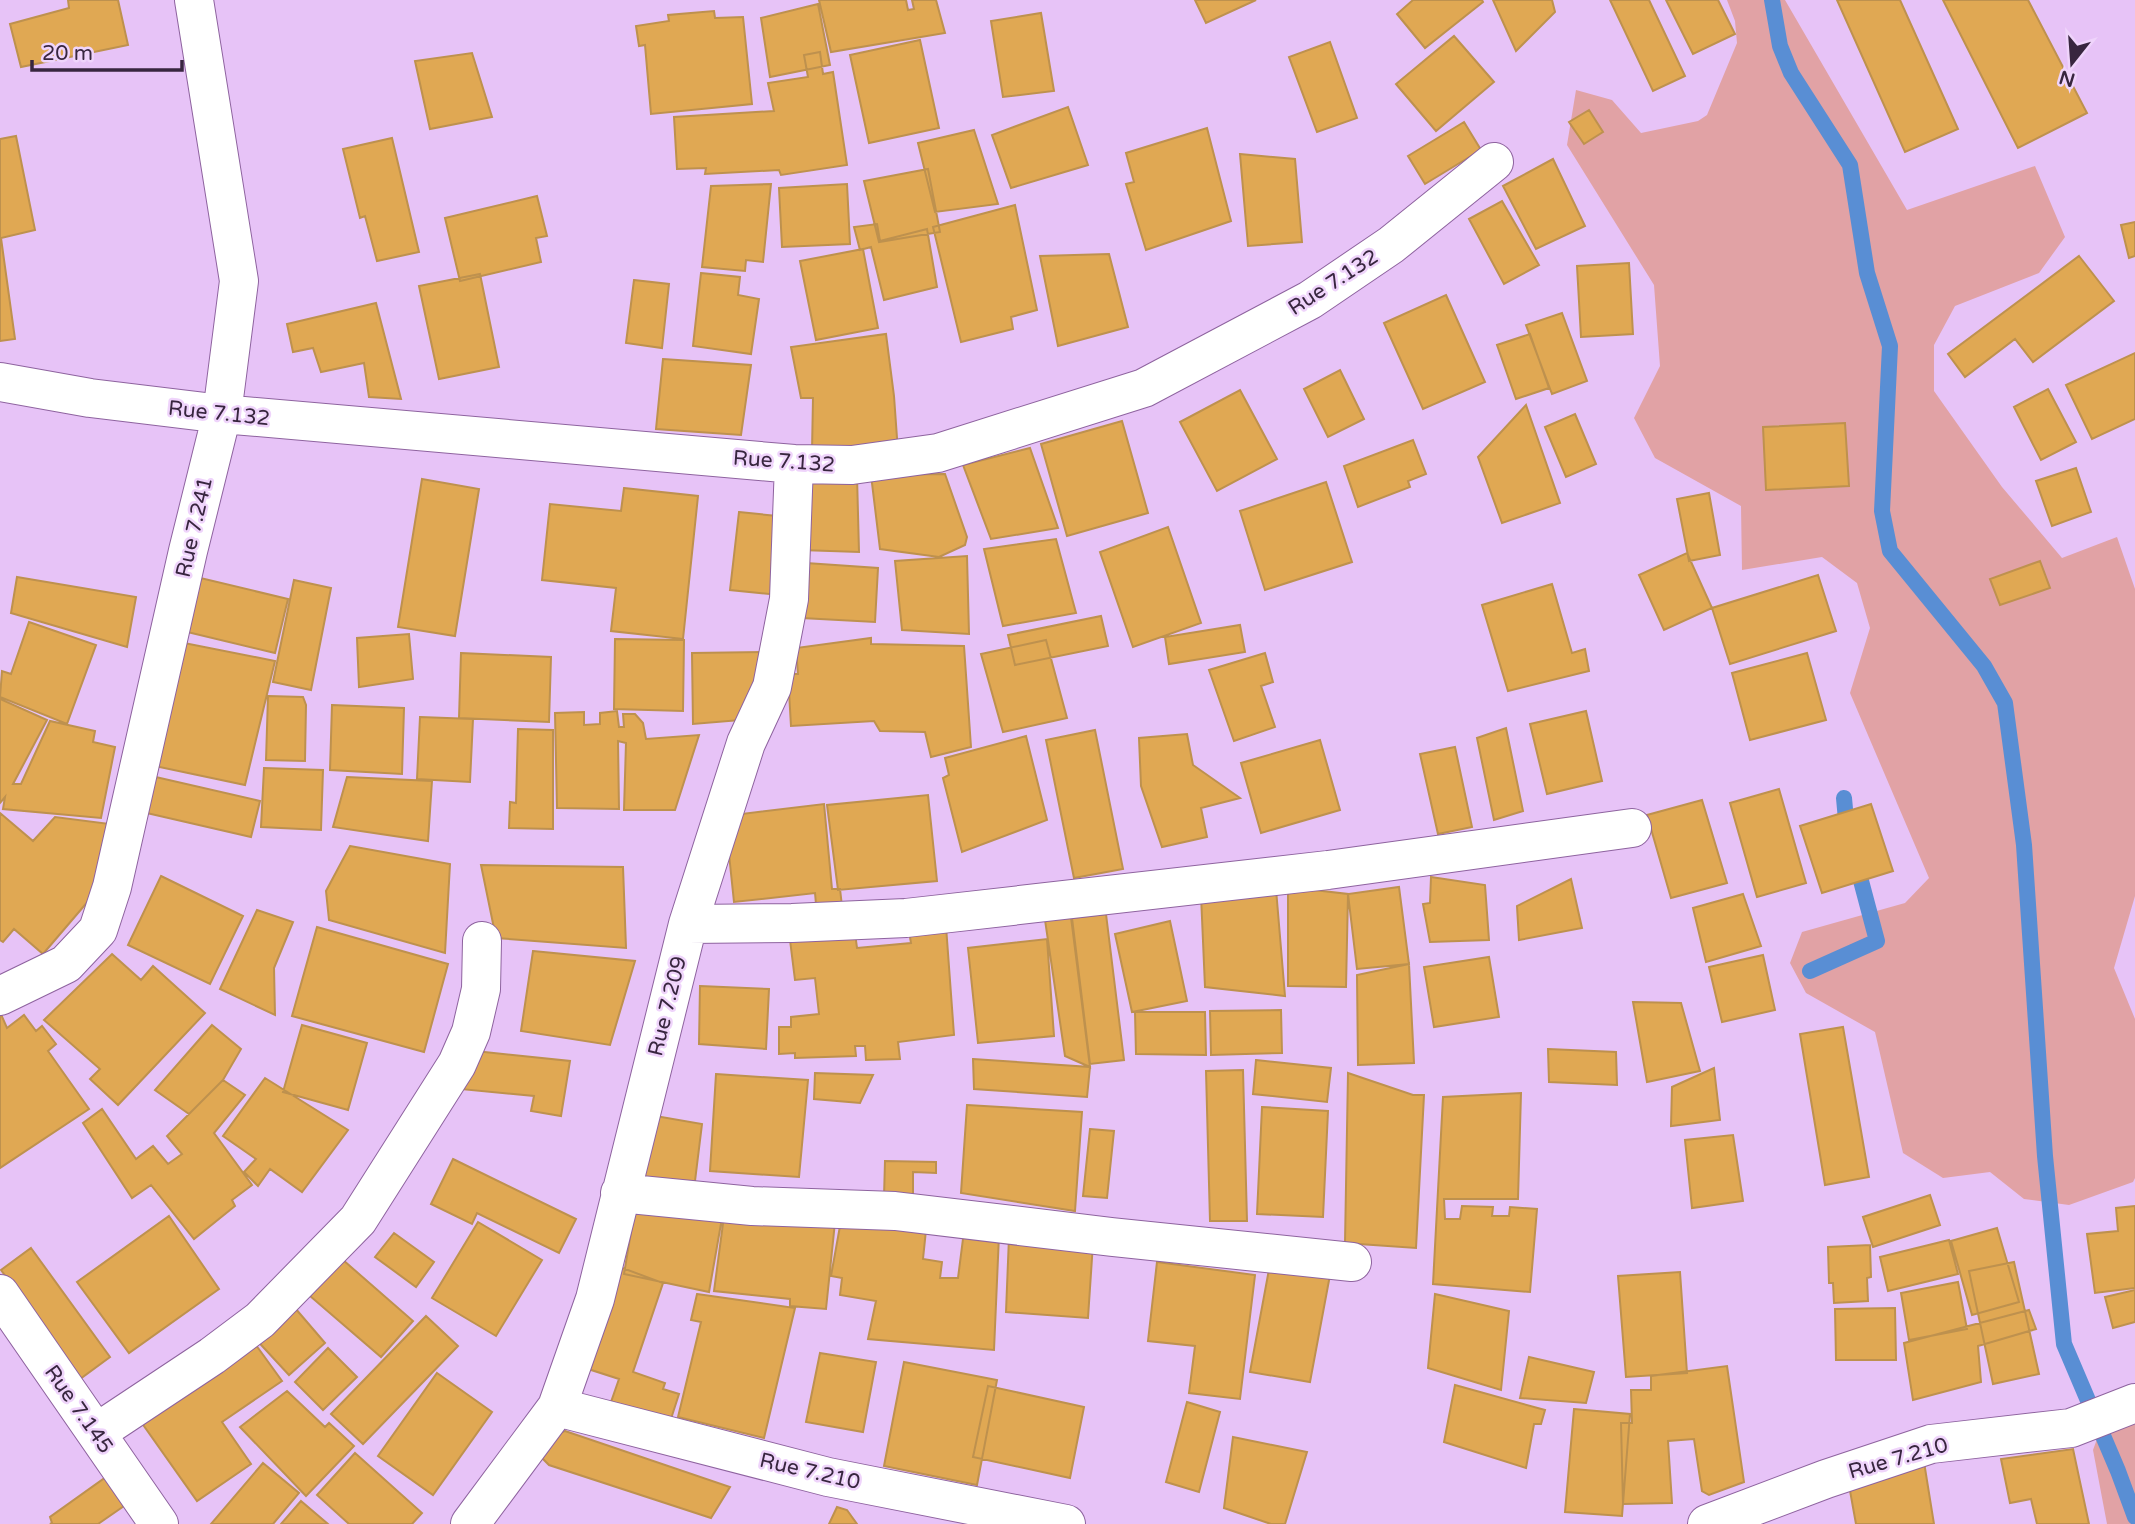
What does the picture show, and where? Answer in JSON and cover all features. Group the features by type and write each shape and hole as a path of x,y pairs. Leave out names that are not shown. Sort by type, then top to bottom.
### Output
{"street":[{"name":"Rue 7.241","path":"0,996 66,964 98,930 112,887 188,551 222,415 239,281 194,0"},
{"name":"Rue 7.132","path":"0,382 90,398 222,415 794,464 852,466 938,453 1144,388 1310,300 1391,245 1494,162"},
{"name":"Rue 7.209","path":"470,1524 557,1407 595,1299 688,924 746,743 772,687 789,599 794,464"},
{"path":"688,924 906,918 1328,870 1632,828"},
{"path":"96,1433 212,1356 260,1320 358,1220 457,1064 467,1043 481,989 482,941"},
{"path":"621,1193 752,1206 895,1211 1352,1262"},
{"name":"Rue 7.145","path":"0,1294 159,1524"},
{"name":"Rue 7.210","path":"1707,1524 1826,1479 1931,1444 2071,1428 2134,1404"},
{"name":"Rue 7.210","path":"557,1407 828,1477 902,1509 1066,1524"}],"shaded area":[{"path":"1727,0 1785,0 1907,210 2035,166 2065,237 2039,273 1955,306 1934,345 1934,391 2002,487 2062,558 2117,537 2135,589 2135,896 2114,968 2135,1019 2135,1178 2133,1182 2069,1205 2024,1199 1990,1172 1943,1178 1903,1153 1875,1032 1806,993 1790,963 1802,932 1905,903 1929,878 1850,693 1870,628 1857,583 1822,557 1742,570 1741,506 1655,458 1634,418 1660,366 1654,285 1567,145 1576,90 1612,100 1641,133 1698,121 1707,115 1737,43 1735,21"},
{"path":"2135,1414 2135,1524 2107,1524 2093,1450 2101,1428"}],"building":[{"path":"68,0 118,0 128,45 21,67 10,24 69,8"},
{"path":"819,0 906,0 908,10 914,9 912,0 936,0 945,33 831,52"},
{"path":"1195,0 1256,0 1206,23"},
{"path":"1413,0 1483,2 1425,48 1397,14"},
{"path":"1493,0 1552,0 1555,12 1516,51"},
{"path":"1610,0 1649,0 1685,76 1653,91"},
{"path":"1666,0 1718,0 1735,34 1693,54"},
{"path":"1837,0 1900,0 1958,129 1905,152"},
{"path":"1943,0 2028,0 2087,113 2018,148"},
{"path":"818,4 830,65 770,77 761,18"},
{"path":"714,11 715,18 743,17 752,104 651,114 645,45 639,46 636,26 669,21 668,15"},
{"path":"1041,13 1054,91 1003,97 991,21"},
{"path":"1454,36 1494,82 1436,131 1396,84"},
{"path":"920,40 939,128 869,143 850,55"},
{"path":"1330,42 1357,118 1317,132 1289,57"},
{"path":"820,52 823,74 833,72 847,165 781,175 779,170 705,174 706,168 677,169 674,117 774,111 768,83 808,77 804,55"},
{"path":"472,53 492,117 430,129 415,61"},
{"path":"1068,107 1088,165 1011,188 992,135"},
{"path":"1589,110 1603,132 1584,144 1569,122"},
{"path":"1464,122 1481,150 1425,184 1408,156"},
{"path":"1207,128 1231,221 1146,250 1126,184 1134,182 1126,153"},
{"path":"974,130 998,204 935,212 918,143"},
{"path":"16,136 35,230 1,238 15,339 0,341 0,139"},
{"path":"392,138 419,252 377,261 365,216 360,218 343,149"},
{"path":"1240,154 1295,159 1302,242 1248,246"},
{"path":"1553,159 1585,226 1536,249 1503,186"},
{"path":"928,169 940,232 879,242 864,181"},
{"path":"771,184 763,262 746,260 745,271 702,267 711,186"},
{"path":"847,184 850,244 782,247 779,188"},
{"path":"537,196 547,236 536,238 541,262 460,281 445,218"},
{"path":"1502,201 1539,265 1504,284 1469,219"},
{"path":"1015,205 1037,310 1011,317 1013,329 961,342 933,227"},
{"path":"2135,222 2135,256 2129,258 2121,225"},
{"path":"877,224 880,241 927,229 937,287 884,300 871,247 860,250 854,227"},
{"path":"863,249 878,328 816,340 800,261"},
{"path":"1109,254 1128,327 1058,346 1040,256"},
{"path":"2079,256 2114,301 2033,362 2015,339 1965,377 1948,354"},
{"path":"1629,263 1633,334 1581,337 1577,266"},
{"path":"701,273 740,277 738,295 759,299 751,354 693,346"},
{"path":"480,274 499,367 439,379 419,286"},
{"path":"634,280 669,284 662,348 626,343"},
{"path":"1446,295 1485,382 1423,409 1384,323"},
{"path":"376,303 401,399 369,397 364,363 321,372 313,348 293,352 287,324"},
{"path":"1562,313 1587,381 1552,394 1526,325"},
{"path":"886,334 898,452 812,452 813,398 801,398 791,347"},
{"path":"1530,334 1549,388 1516,399 1497,345"},
{"path":"2135,353 2135,419 2092,439 2066,385"},
{"path":"663,359 751,365 741,435 656,429"},
{"path":"1340,370 1364,419 1328,437 1304,389"},
{"path":"2048,389 2076,442 2041,460 2014,407"},
{"path":"1240,390 1277,459 1217,491 1180,422"},
{"path":"1526,405 1560,503 1502,523 1478,457"},
{"path":"1575,414 1596,464 1566,477 1545,427"},
{"path":"1122,421 1148,513 1067,536 1041,444"},
{"path":"1845,423 1849,486 1766,490 1763,427"},
{"path":"1413,440 1426,474 1408,481 1410,487 1358,507 1344,466"},
{"path":"1030,448 1058,528 991,539 963,465"},
{"path":"2076,468 2091,512 2052,526 2036,481"},
{"path":"945,474 967,537 965,545 939,557 880,549 871,475"},
{"path":"810,475 857,476 859,552 801,550"},
{"path":"422,479 479,489 455,636 398,627"},
{"path":"1326,482 1352,562 1265,590 1240,511"},
{"path":"624,488 698,496 683,639 611,631 616,588 542,580 550,504 621,511"},
{"path":"1709,493 1720,555 1689,561 1677,499"},
{"path":"739,512 787,517 779,595 730,590"},
{"path":"1168,527 1201,623 1133,647 1100,552"},
{"path":"1056,539 1076,613 1003,626 984,549"},
{"path":"1687,553 1712,608 1664,630 1639,575"},
{"path":"967,556 969,634 902,630 895,561"},
{"path":"2040,561 2050,588 2000,605 1990,579"},
{"path":"806,563 878,568 875,622 802,618"},
{"path":"1818,575 1836,631 1730,664 1712,608"},
{"path":"192,576 288,599 275,653 179,630"},
{"path":"17,577 136,597 127,647 11,613"},
{"path":"294,580 331,588 311,690 273,682"},
{"path":"1552,584 1572,653 1585,649 1589,671 1508,691 1482,605"},
{"path":"1101,616 1108,646 1015,665 1008,635"},
{"path":"29,622 96,645 67,724 0,697 2,671 11,674"},
{"path":"1240,625 1245,652 1169,664 1165,637"},
{"path":"409,634 413,679 359,687 357,638"},
{"path":"871,638 871,644 964,646 971,747 931,757 925,732 880,731 874,721 791,726 788,674 798,674 796,648"},
{"path":"615,639 684,640 683,711 614,709"},
{"path":"1046,640 1067,718 1003,732 981,654"},
{"path":"174,641 275,661 245,785 150,765"},
{"path":"769,652 752,719 693,724 692,653"},
{"path":"461,653 551,657 549,722 459,718"},
{"path":"1265,653 1273,682 1261,686 1275,727 1234,741 1209,670"},
{"path":"1807,653 1826,720 1750,740 1732,673"},
{"path":"268,696 303,697 306,705 305,761 266,760"},
{"path":"0,699 47,720 13,784 21,784 50,721 95,731 93,742 115,747 101,818 3,809 5,797 0,803"},
{"path":"332,705 404,708 402,774 330,770"},
{"path":"617,711 619,727 624,727 623,714 635,714 643,723 646,739 699,735 675,810 624,810 626,743 618,741 619,809 557,808 555,713 584,712 584,725 600,724 600,713"},
{"path":"1586,711 1602,781 1547,794 1530,724"},
{"path":"420,717 473,719 470,782 417,779"},
{"path":"1506,728 1523,811 1494,820 1477,738"},
{"path":"518,729 553,730 553,829 509,828 510,802 516,803"},
{"path":"1095,730 1123,869 1074,878 1046,740"},
{"path":"1187,734 1193,765 1240,798 1201,808 1207,837 1162,847 1141,786 1139,738"},
{"path":"1026,736 1047,820 962,852 943,778 949,775 945,758"},
{"path":"1320,740 1340,810 1261,833 1241,763"},
{"path":"1455,747 1472,827 1438,834 1420,754"},
{"path":"264,768 323,770 321,830 261,827"},
{"path":"147,775 260,801 251,837 138,811"},
{"path":"347,777 432,781 428,841 333,827"},
{"path":"1779,789 1806,883 1757,897 1730,803"},
{"path":"928,795 937,881 838,890 827,805"},
{"path":"1702,800 1727,883 1671,898 1647,815"},
{"path":"824,804 832,889 840,889 843,915 817,915 815,893 734,902 725,816"},
{"path":"1871,804 1893,871 1822,893 1800,826"},
{"path":"0,813 33,841 55,817 110,824 96,892 43,954 14,929 3,942 0,940"},
{"path":"350,846 450,864 445,953 329,920 326,891"},
{"path":"481,865 623,867 626,948 496,938"},
{"path":"161,876 243,916 210,984 128,945"},
{"path":"1431,877 1485,885 1489,940 1430,942 1423,904 1430,903"},
{"path":"1571,879 1582,928 1519,940 1517,906"},
{"path":"1288,887 1348,894 1346,987 1288,986"},
{"path":"1399,887 1409,964 1357,969 1348,894"},
{"path":"1276,889 1285,996 1205,987 1201,895"},
{"path":"1743,894 1761,946 1706,962 1693,908"},
{"path":"257,910 293,922 274,968 275,1015 220,989"},
{"path":"1106,914 1124,1060 1090,1064 1072,918"},
{"path":"1071,917 1090,1067 1065,1056 1045,920"},
{"path":"1170,921 1187,1001 1132,1012 1115,934"},
{"path":"946,926 954,1035 898,1042 900,1059 866,1060 865,1046 855,1046 856,1056 795,1058 795,1053 779,1054 779,1027 791,1027 791,1017 819,1014 815,978 795,980 790,940 855,933 857,948 911,943 909,931"},
{"path":"317,927 448,964 424,1052 292,1016"},
{"path":"1047,939 1054,1036 978,1043 968,948"},
{"path":"533,951 635,961 610,1045 521,1031"},
{"path":"112,954 141,980 153,966 205,1013 118,1105 90,1079 100,1069 44,1020"},
{"path":"1763,955 1775,1010 1722,1022 1709,967"},
{"path":"1489,957 1499,1017 1434,1027 1424,967"},
{"path":"1409,964 1414,1063 1358,1065 1357,975"},
{"path":"700,986 769,989 766,1049 699,1044"},
{"path":"1633,1002 1681,1003 1700,1071 1647,1082"},
{"path":"1281,1010 1282,1053 1211,1055 1210,1011"},
{"path":"0,1012 7,1028 24,1015 36,1031 42,1026 56,1044 48,1051 89,1109 0,1168"},
{"path":"1135,1012 1205,1012 1206,1055 1136,1054"},
{"path":"212,1025 241,1049 223,1080 189,1114 155,1090"},
{"path":"302,1025 367,1043 348,1110 283,1092"},
{"path":"1843,1027 1869,1177 1825,1185 1800,1034"},
{"path":"1548,1049 1616,1052 1617,1085 1549,1082"},
{"path":"475,1051 570,1061 561,1116 531,1111 534,1096 460,1089"},
{"path":"973,1059 1090,1067 1087,1097 974,1089"},
{"path":"1256,1060 1331,1068 1327,1102 1253,1094"},
{"path":"1714,1068 1720,1120 1671,1126 1672,1087"},
{"path":"1243,1070 1247,1221 1210,1221 1206,1071"},
{"path":"815,1073 873,1075 860,1103 814,1099"},
{"path":"1348,1073 1413,1095 1424,1095 1416,1248 1345,1243"},
{"path":"716,1074 808,1080 799,1177 710,1171"},
{"path":"265,1078 348,1130 302,1192 270,1169 258,1186 244,1172 256,1159 223,1136"},
{"path":"223,1080 245,1095 214,1133 252,1185 232,1200 235,1206 194,1239 151,1185 132,1198 83,1123 102,1109 136,1159 153,1146 168,1164 182,1154 167,1136"},
{"path":"1521,1093 1518,1199 1444,1199 1445,1219 1460,1219 1462,1206 1493,1207 1492,1216 1509,1216 1510,1207 1537,1209 1530,1292 1433,1284 1443,1097"},
{"path":"967,1105 1082,1112 1075,1211 961,1193"},
{"path":"1262,1107 1328,1111 1323,1217 1257,1214"},
{"path":"644,1114 702,1124 694,1189 633,1180"},
{"path":"1090,1129 1114,1131 1107,1198 1083,1196"},
{"path":"1733,1135 1743,1201 1692,1208 1685,1140"},
{"path":"453,1159 576,1219 559,1253 477,1213 472,1224 431,1204"},
{"path":"885,1161 936,1162 936,1173 913,1172 913,1198 884,1197"},
{"path":"1930,1195 1940,1225 1873,1247 1863,1217"},
{"path":"2135,1206 2135,1288 2095,1293 2087,1234 2118,1231 2116,1208"},
{"path":"635,1208 722,1218 709,1292 624,1274"},
{"path":"842,1215 926,1230 923,1259 942,1262 940,1278 958,1278 964,1231 999,1235 994,1350 868,1339 876,1301 840,1295 842,1278 831,1276"},
{"path":"169,1216 219,1289 129,1353 77,1282"},
{"path":"724,1216 835,1222 826,1309 790,1306 790,1299 714,1291"},
{"path":"478,1222 542,1260 496,1336 432,1298"},
{"path":"1997,1228 2019,1302 1972,1315 1951,1241"},
{"path":"394,1233 434,1262 416,1287 375,1257"},
{"path":"1009,1237 1093,1243 1088,1318 1006,1312"},
{"path":"1949,1240 1958,1274 1888,1291 1880,1257"},
{"path":"1870,1245 1871,1277 1867,1278 1868,1301 1834,1303 1833,1283 1829,1283 1828,1247"},
{"path":"31,1248 110,1357 80,1379 1,1270"},
{"path":"335,1253 413,1321 381,1357 303,1290"},
{"path":"1157,1262 1255,1275 1240,1399 1189,1393 1195,1346 1148,1341"},
{"path":"2014,1262 2039,1374 1993,1384 1969,1271"},
{"path":"1270,1264 1330,1275 1310,1382 1250,1372"},
{"path":"617,1266 663,1283 633,1372 665,1383 663,1389 679,1394 669,1425 610,1405 619,1379 582,1367"},
{"path":"1680,1272 1687,1373 1626,1377 1618,1276"},
{"path":"1958,1282 1967,1329 1909,1340 1901,1293"},
{"path":"2135,1290 2135,1322 2113,1328 2105,1297"},
{"path":"697,1294 795,1308 764,1438 678,1417 701,1322 691,1320"},
{"path":"1435,1294 1509,1311 1501,1390 1428,1368"},
{"path":"289,1301 325,1343 289,1375 251,1334"},
{"path":"1895,1308 1896,1360 1836,1360 1835,1309"},
{"path":"2029,1310 2036,1329 1978,1346 1981,1382 1913,1400 1904,1343"},
{"path":"426,1316 458,1346 363,1444 331,1414"},
{"path":"253,1341 282,1381 222,1422 251,1464 197,1501 139,1419"},
{"path":"328,1348 357,1377 323,1410 295,1382"},
{"path":"820,1353 876,1362 863,1432 806,1422"},
{"path":"1529,1357 1594,1372 1586,1403 1520,1398"},
{"path":"904,1362 997,1380 977,1485 884,1466"},
{"path":"1727,1366 1744,1482 1709,1495 1702,1491 1694,1439 1668,1441 1672,1503 1623,1504 1621,1423 1632,1423 1631,1390 1651,1390 1651,1376"},
{"path":"437,1373 492,1412 433,1495 378,1456"},
{"path":"1455,1385 1545,1410 1541,1424 1534,1424 1526,1468 1444,1442"},
{"path":"988,1386 1084,1407 1070,1478 973,1457"},
{"path":"287,1391 325,1427 329,1423 354,1446 306,1496 240,1427"},
{"path":"1187,1402 1220,1412 1199,1492 1166,1482"},
{"path":"1574,1409 1630,1414 1622,1516 1565,1512"},
{"path":"565,1431 730,1487 711,1518 549,1465 539,1455 546,1438"},
{"path":"1233,1437 1307,1452 1285,1524 1271,1524 1224,1508"},
{"path":"2073,1449 2089,1524 2037,1524 2031,1499 2010,1503 2001,1459"},
{"path":"355,1453 422,1513 412,1524 349,1524 317,1495"},
{"path":"1924,1462 1934,1524 1856,1524 1847,1474"},
{"path":"263,1463 299,1493 273,1524 211,1524"},
{"path":"106,1477 124,1506 98,1524 50,1524 50,1517"},
{"path":"301,1501 328,1524 281,1524"},
{"path":"837,1507 847,1510 857,1524 829,1524"}],"waterway":[{"path":"1772,0 1780,46 1791,73 1850,165 1867,273 1890,346 1882,511 1890,551 1984,666 2005,703 2024,845 2045,1156 2064,1344 2135,1517"},
{"path":"1844,798 1847,831"},
{"path":"1810,971 1877,941 1856,862"}]}
